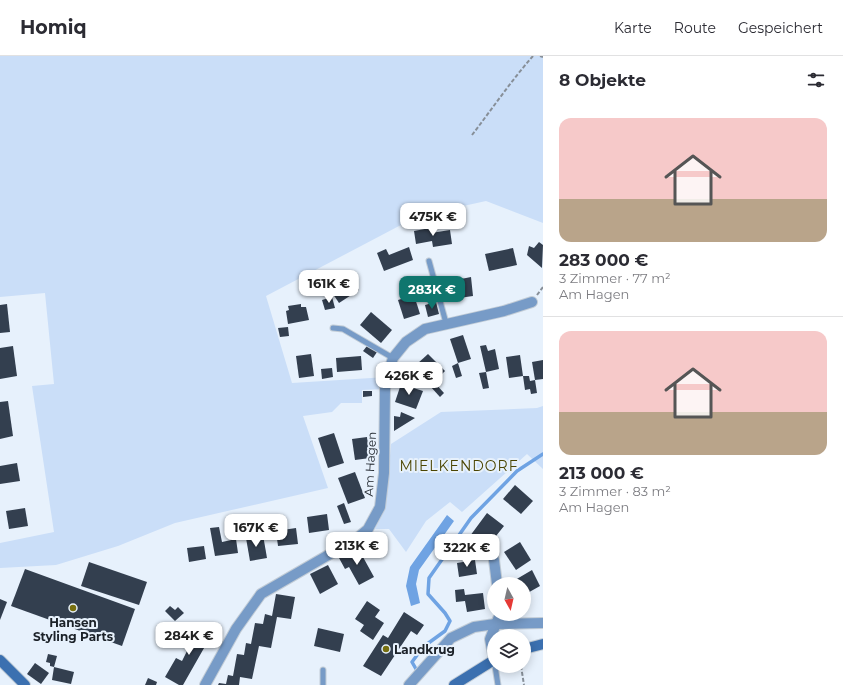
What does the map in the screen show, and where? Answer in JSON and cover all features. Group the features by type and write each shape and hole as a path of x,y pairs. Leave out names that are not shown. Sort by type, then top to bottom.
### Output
{"street":[{"name":"Am Hagen","path":"205,685 236,629 261,594 356,539 368,529 380,507 384,473 385,390 387,377 393,358 406,342 425,329 504,311 532,302"},
{"path":"494,560 496,577"},
{"path":"493,629 496,621"},
{"path":"409,685 450,638 474,627 495,624 543,623"},
{"path":"531,647 543,644"},
{"path":"0,660 25,685"},
{"path":"454,685 487,664"}],"lane":[{"path":"429,262 446,323"},
{"path":"333,328 343,329 393,358"},
{"path":"323,670 323,685"},
{"path":"496,673 498,685"}],"path":[{"path":"472,135 514,77 532,56"},
{"path":"522,673 524,685"}],"shaded area":[{"path":"0,56 543,56 543,223 486,201 418,216 266,296 292,383 387,377 385,389 362,390 362,403 341,403 332,412 303,416 328,488 175,523 118,546 56,565 0,568 0,543 54,532 32,386 54,384 45,293 0,297"},
{"path":"543,406 543,469 527,454 462,512 450,502 426,521 406,552 389,529 375,529 386,502 391,444 441,412 537,408"}],"water":[{"path":"447,515 454,521 419,570 416,584 420,603 411,606 406,586 410,567"}],"building":[{"path":"430,228 431,233 450,230 452,244 433,247 432,241 416,244 414,231"},
{"path":"539,242 543,245 542,268 527,255 529,246 534,248"},
{"path":"409,247 413,260 384,271 377,253 386,249 389,255"},
{"path":"513,248 517,265 489,271 485,254"},
{"path":"471,277 473,296 452,299 452,296 445,297 443,281 450,281 451,285 462,283 461,279"},
{"path":"350,278 359,290 339,303 331,291"},
{"path":"414,295 420,314 404,319 398,300"},
{"path":"332,297 335,308 325,310 322,300"},
{"path":"436,302 439,314 428,317 425,305"},
{"path":"7,304 10,332 0,333 0,305"},
{"path":"301,304 301,307 306,307 309,320 288,324 286,311 289,310 288,306"},
{"path":"371,312 392,330 381,343 360,325"},
{"path":"288,327 289,336 280,337 278,328"},
{"path":"463,335 471,359 458,363 450,339"},
{"path":"486,345 488,351 495,349 499,369 486,372 480,346"},
{"path":"13,346 17,376 0,379 0,348"},
{"path":"367,346 377,352 373,358 363,351"},
{"path":"311,354 314,376 299,378 296,356"},
{"path":"428,354 445,371 434,382 417,364"},
{"path":"520,355 523,376 509,378 506,357"},
{"path":"361,356 362,370 337,372 336,358"},
{"path":"543,360 543,379 535,380 532,362"},
{"path":"458,363 462,376 456,378 452,366"},
{"path":"332,368 333,377 322,379 321,369"},
{"path":"486,372 489,388 483,389 479,373"},
{"path":"523,376 529,376 530,381 535,380 537,393 531,394 530,389 525,390"},
{"path":"434,382 444,393 440,397 430,386"},
{"path":"401,384 423,391 416,409 395,402"},
{"path":"363,391 372,391 372,396 363,397"},
{"path":"8,401 13,436 0,439 0,402"},
{"path":"401,412 415,418 394,431 394,416 400,417"},
{"path":"334,433 344,463 328,468 318,438"},
{"path":"367,437 370,458 355,460 352,439"},
{"path":"17,463 20,481 0,484 0,466"},
{"path":"355,472 365,498 348,504 338,478"},
{"path":"515,485 533,501 521,514 503,499"},
{"path":"344,503 351,522 344,524 337,506"},
{"path":"25,508 28,526 9,529 6,511"},
{"path":"487,513 504,526 492,541 487,538 479,549 467,540"},
{"path":"327,514 329,530 309,533 307,517"},
{"path":"219,527 222,542 236,539 238,553 215,556 210,528"},
{"path":"296,528 298,544 278,546 276,531"},
{"path":"380,532 381,539 369,541 368,534"},
{"path":"263,535 267,558 250,561 246,538"},
{"path":"520,542 531,560 516,570 504,552"},
{"path":"204,546 206,559 189,562 187,548"},
{"path":"358,548 374,577 359,585 349,567 345,569 339,558"},
{"path":"475,560 477,574 459,577 457,563"},
{"path":"89,562 147,582 139,605 81,586"},
{"path":"328,565 338,584 320,594 310,574"},
{"name":"Hansen Styling Parts","path":"25,569 135,609 122,646 11,606"},
{"path":"532,570 540,586 531,591 531,577 520,577"},
{"path":"464,589 465,595 483,593 485,609 467,612 465,601 456,602 455,590"},
{"path":"276,594 295,597 291,619 277,617 271,648 259,646 252,679 240,677 239,685 218,685 219,683 226,684 228,675 233,676 237,654 244,655 246,643 251,644 255,623 263,624 265,614 272,616"},
{"path":"0,599 7,602 0,620"},
{"path":"367,601 380,610 375,617 384,623 373,640 360,631 364,625 355,619"},
{"path":"170,606 175,610 178,607 184,613 175,621 165,611"},
{"name":"Landkrug","path":"404,612 424,625 417,635 411,631 381,676 363,666 383,635 388,638"},
{"path":"195,625 212,634 183,685 179,685 165,677 176,658 182,661 189,647 184,644"},
{"path":"318,628 344,634 340,652 314,646"},
{"path":"48,654 57,656 54,667 50,666 50,663 46,662"},
{"path":"35,663 49,673 41,684 27,674"},
{"path":"54,667 74,672 71,684 52,680"},
{"path":"148,678 157,682 156,685 145,685"}],"waterway":[{"path":"416,669 412,662 423,647 445,631 450,621 428,594 429,578 471,518 517,471 543,454"}],"place":[{"name":"Hansen Styling Parts","path":"73,608"},
{"name":"Landkrug","path":"386,649"}],"district":[{"name":"MIELKENDORF","path":"459,466"}]}
